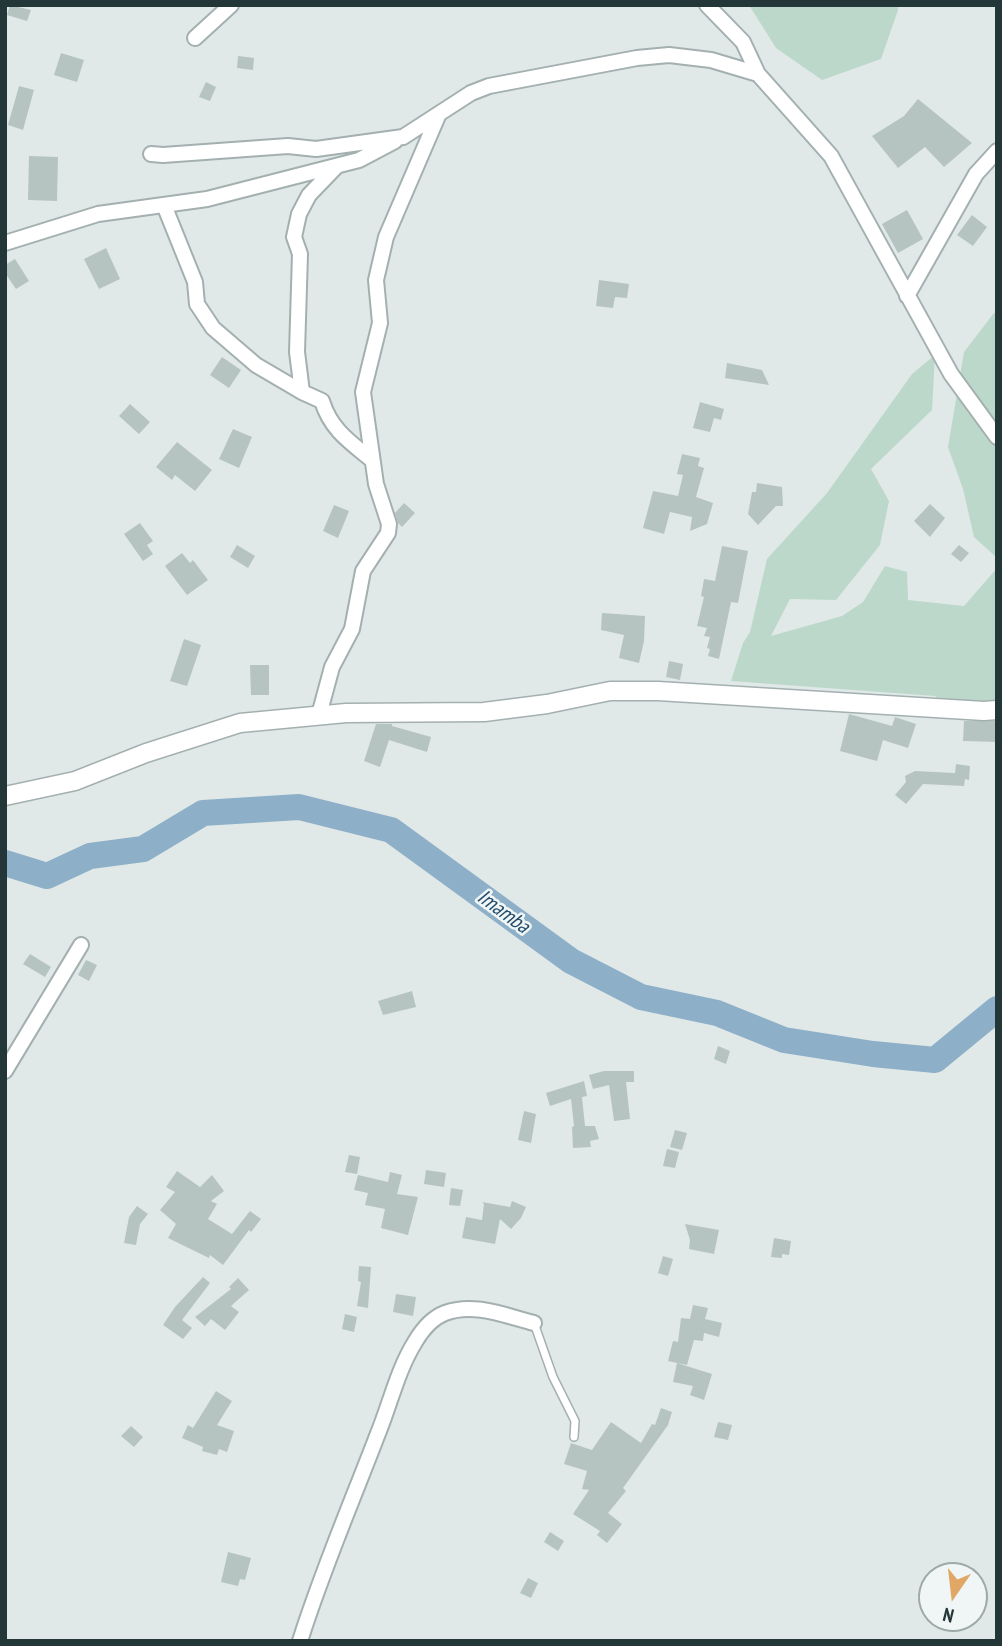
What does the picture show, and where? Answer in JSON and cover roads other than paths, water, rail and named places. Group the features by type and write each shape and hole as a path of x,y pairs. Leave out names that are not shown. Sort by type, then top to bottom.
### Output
{"street":[{"path":"195,38 231,5"},
{"path":"707,5 743,42 758,74 831,156 951,374 997,437"},
{"path":"5,243 98,214 207,199 359,160 403,137 471,93 489,86 637,58 669,55 711,60 758,74"},
{"path":"319,715 332,667 352,629 363,570 388,533 389,524 376,484 363,392 380,323 376,280 386,237 438,116"},
{"path":"151,154 288,146 316,149 403,137"},
{"path":"907,296 976,174 997,150"},
{"path":"302,392 297,352 300,254 294,236 299,214 309,195 337,166"},
{"path":"164,205 195,282 197,304 213,328 256,365 322,401 327,419 372,460"},
{"path":"5,796 75,781 146,753 240,723 319,715 484,712 547,704 611,691 658,691 997,710"},
{"path":"5,1071 81,945"},
{"path":"300,1641 400,1371 415,1341 430,1322 446,1313 477,1309 534,1323"}],"lane":[{"path":"534,1323 554,1377 575,1421 574,1437"}],"waterway":[{"name":"Imamba","path":"5,863 47,876 90,856 143,849 203,813 299,807 391,830 571,961 641,997 717,1013 784,1040 873,1054 935,1060 997,1009"}]}
